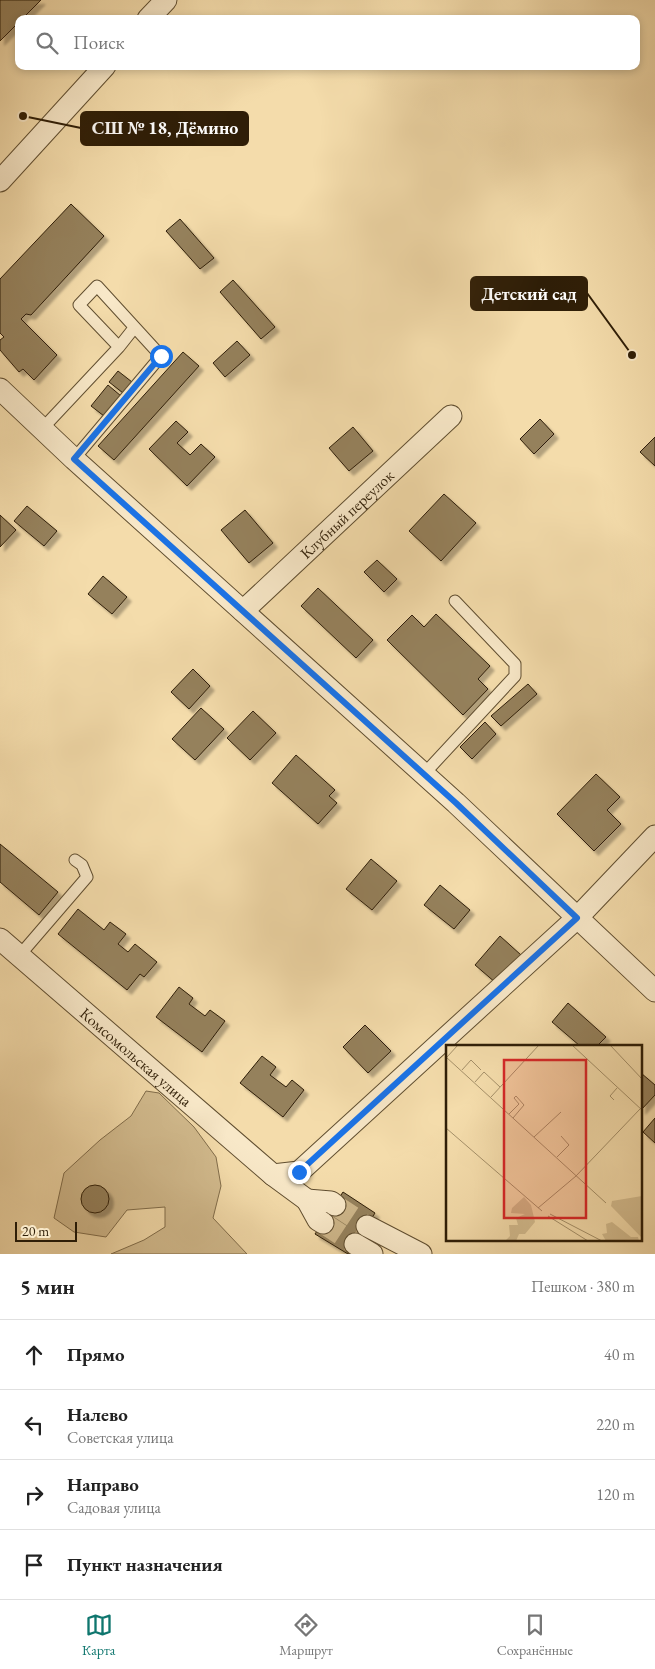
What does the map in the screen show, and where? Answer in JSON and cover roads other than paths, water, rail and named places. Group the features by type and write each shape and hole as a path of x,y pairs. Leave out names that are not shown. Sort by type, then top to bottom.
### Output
{"street":[{"path":"152,15 166,0"},
{"path":"0,181 101,70"},
{"path":"0,389 74,459 424,774 655,991"},
{"name":"Клубный переулок","path":"243,611 451,416"},
{"path":"273,1175 299,1172 577,918 655,836"},
{"name":"Комсомольская улица","path":"0,939 273,1175 306,1200"},
{"path":"306,1200 331,1202 335,1205"},
{"path":"306,1200 318,1220 323,1223"},
{"path":"367,1226 421,1254"}],"lane":[{"path":"74,459 161,356 98,286 79,304 119,347"},
{"path":"42,429 119,347 134,328"},
{"path":"424,774 515,676 515,664 455,600"},
{"path":"19,956 87,877 82,865 75,860"}],"tunnel":[{"path":"335,1205 367,1226"},
{"path":"323,1223 355,1244"}],"place":[{"name":"СШ № 18, Дёмино","path":"23,116"},
{"name":"Детский сад","path":"632,355"}]}
